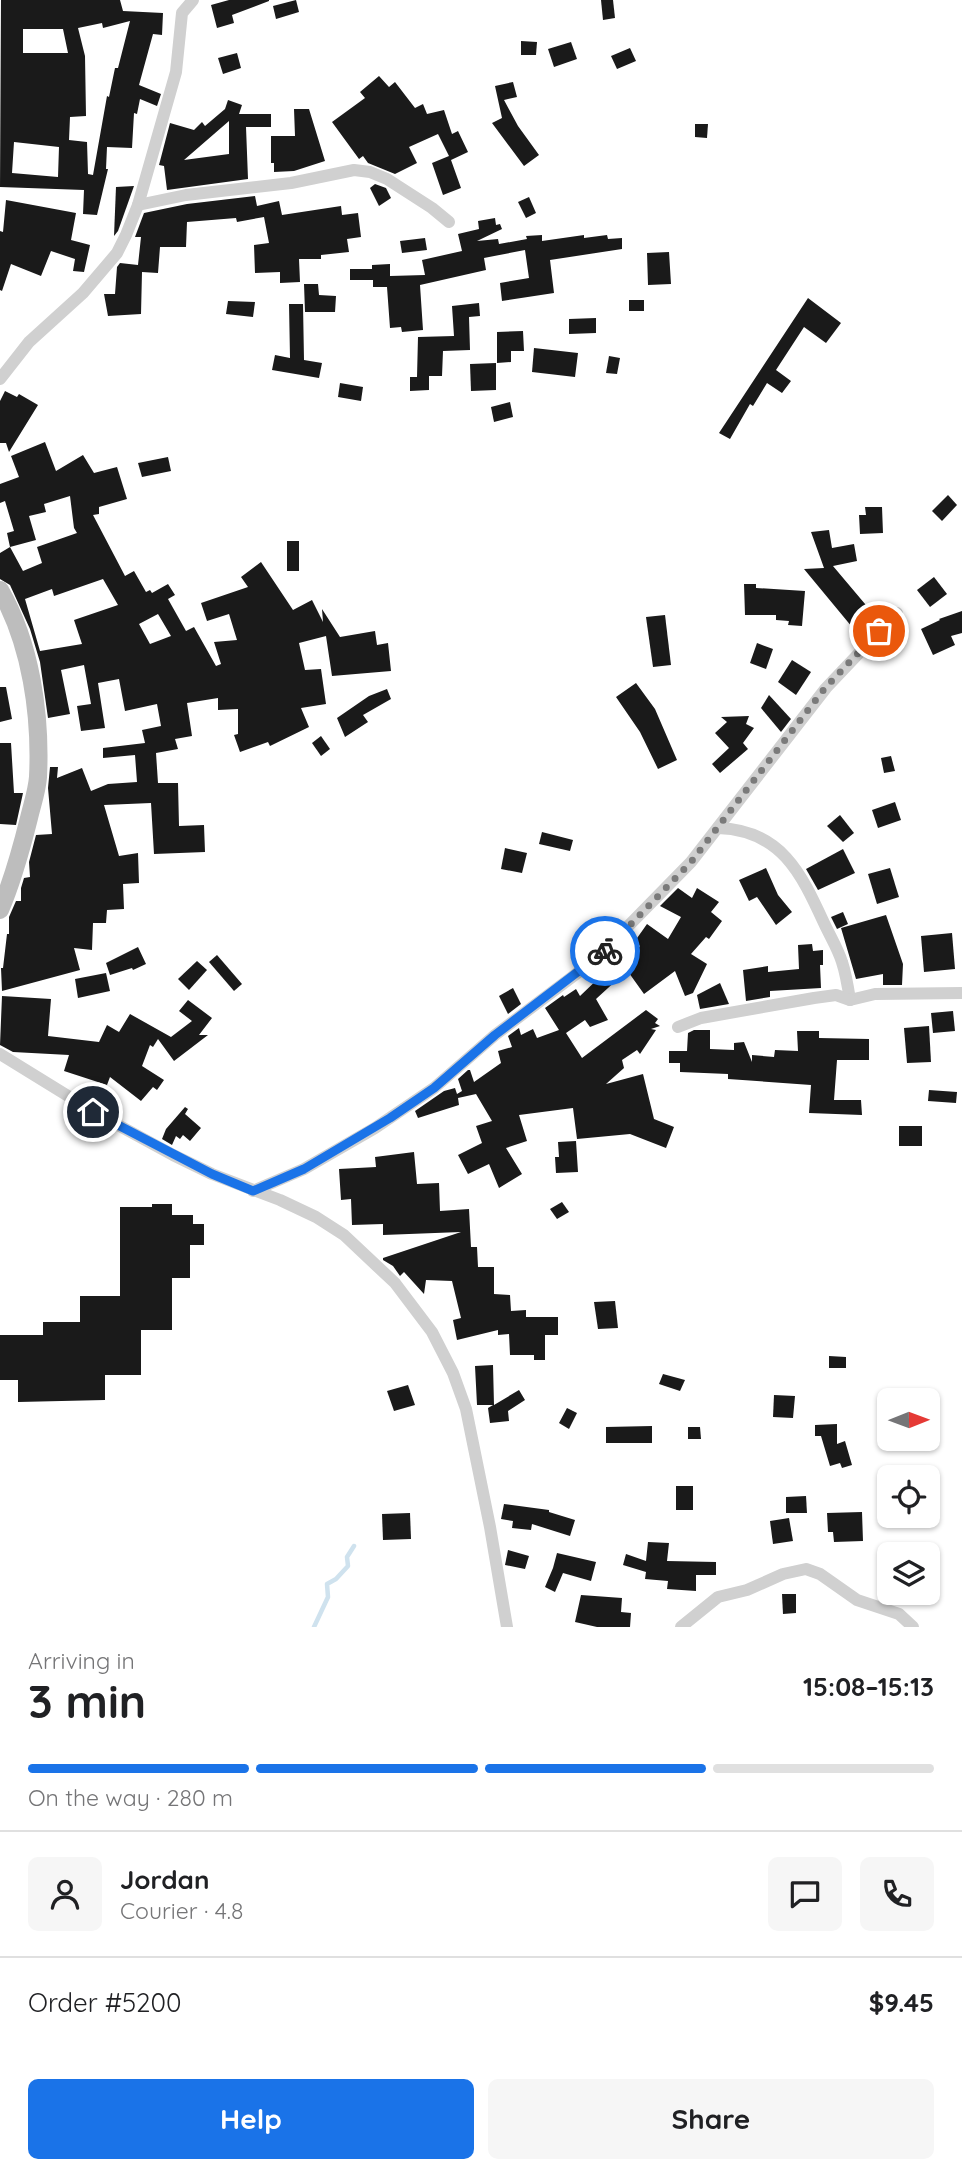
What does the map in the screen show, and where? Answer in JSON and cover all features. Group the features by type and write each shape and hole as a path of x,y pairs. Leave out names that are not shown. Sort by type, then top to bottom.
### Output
{"main road":[{"path":"0,590 15,620 27,664 35,703 38,766 35,794 18,863 0,910"}],"street":[{"path":"0,379 29,342 78,298 106,267 126,235 138,205 176,72 182,13 193,0"},
{"path":"138,205 186,195 290,183 354,170 370,172 387,179 449,222"},
{"path":"253,1191 304,1169 375,1128 434,1088 495,1035 596,960 691,862 825,688 897,612"},
{"path":"718,828 740,829 760,836 795,868 808,885 842,960 850,1000"},
{"path":"678,1027 701,1018 836,995 850,1000 875,994 962,993"},
{"path":"0,1055 136,1136 212,1174 299,1209 344,1235 395,1283 432,1332 453,1373 466,1409 507,1627"},
{"path":"681,1627 719,1597 747,1590 783,1574 806,1569 820,1574 857,1600 899,1614 913,1627"}],"building":[{"path":"1,0 120,0 123,11 163,13 162,35 153,34 139,85 161,94 157,106 140,99 137,114 134,113 132,148 107,147 108,169 97,215 83,214 84,190 0,187","holes":["130,21 118,68 115,68 109,97 107,96 93,175 88,174 87,142 69,140 70,117 86,116 85,56 78,28 102,23 103,28","23,29 63,29 68,53 23,53","14,142 59,147 58,177 12,173"]},
{"path":"229,0 269,1 232,15 234,23 217,28 211,5"},
{"path":"296,0 299,12 276,19 273,6"},
{"path":"601,0 613,0 615,18 603,20"},
{"path":"521,41 537,42 536,55 521,55"},
{"path":"571,42 577,59 554,67 548,49"},
{"path":"630,48 636,61 617,69 611,56"},
{"path":"237,53 241,68 223,74 218,58"},
{"path":"379,76 389,87 395,82 415,108 423,104 427,114 444,110 452,134 458,131 468,152 451,160 461,188 443,195 432,163 449,156 438,134 409,147 417,163 395,174 368,163 363,156 359,159 332,122 365,98 360,92"},
{"path":"513,82 517,97 504,100 518,126 539,155 524,166 492,123 502,118 495,86"},
{"path":"228,100 242,105 239,114 271,114 271,127 246,127 248,179 167,190 164,166 159,165 170,123 194,130 202,122 205,126 225,109","holes":["229,121 229,154 184,160"]},
{"path":"294,109 309,109 325,161 294,171 274,172 274,163 271,163 271,136 295,136"},
{"path":"695,124 708,124 707,138 695,137"},
{"path":"375,184 386,188 391,198 379,206 370,188"},
{"path":"134,186 118,231 114,236 116,187"},
{"path":"255,196 257,206 279,201 282,215 341,206 342,215 358,213 361,237 347,239 349,252 321,255 321,259 299,259 300,282 280,283 280,272 255,273 254,245 269,243 264,217 237,222 236,218 187,222 186,247 160,247 158,273 142,272 141,314 108,316 104,294 115,294 117,267 120,263 138,265 141,237 135,237 144,213 187,204"},
{"path":"529,197 536,213 526,218 518,202"},
{"path":"6,200 76,213 71,240 90,245 84,272 73,271 75,259 51,251 41,276 11,264 2,291 0,290 0,231 3,232"},
{"path":"495,218 496,225 500,224 502,229 477,241 498,239 499,244 527,239 526,236 542,235 542,241 584,235 584,238 607,235 608,239 622,238 622,249 550,260 554,293 502,301 500,283 529,278 525,250 484,258 486,270 420,285 423,330 402,332 401,327 390,328 387,287 373,287 373,280 350,280 350,269 372,269 372,265 390,264 390,276 425,275 422,260 462,251 458,234 479,229 478,221"},
{"path":"425,238 427,250 402,253 400,241"},
{"path":"669,252 671,284 648,285 647,253"},
{"path":"304,284 318,284 319,295 336,296 335,312 305,312"},
{"path":"808,298 841,323 826,343 804,327 776,370 791,381 782,393 767,383 753,406 750,404 730,439 719,433"},
{"path":"629,300 644,300 644,311 629,311"},
{"path":"228,301 255,302 253,317 226,314"},
{"path":"479,303 480,316 469,317 470,350 443,351 442,376 429,376 429,390 410,391 410,377 417,377 418,337 454,336 452,306"},
{"path":"289,304 303,304 304,360 322,363 319,378 272,370 275,355 290,358"},
{"path":"596,318 596,333 569,334 569,319"},
{"path":"523,331 524,351 511,351 511,362 497,363 497,332"},
{"path":"534,348 578,353 575,377 532,372"},
{"path":"609,356 620,358 617,374 606,373"},
{"path":"496,363 496,390 471,391 470,364"},
{"path":"340,383 363,387 361,401 338,397"},
{"path":"5,391 17,397 19,394 38,405 9,452 6,443 0,443 0,401"},
{"path":"510,402 513,417 494,422 491,407"},
{"path":"45,442 56,471 83,455 94,473 117,467 127,499 99,507 99,514 93,515 125,576 134,571 146,592 150,590 152,593 168,584 175,595 168,599 186,631 194,627 216,666 221,664 214,642 237,640 229,614 207,621 201,603 248,587 241,577 261,562 293,610 312,600 323,622 322,609 340,637 375,631 377,645 388,643 391,671 332,676 326,636 299,643 305,670 321,669 326,704 301,708 309,727 270,746 268,742 240,752 234,735 238,734 238,709 218,710 218,698 187,703 192,736 175,739 178,749 156,753 158,783 178,783 179,826 204,825 205,852 154,854 151,803 104,805 119,856 138,853 139,883 123,884 124,909 107,910 106,923 93,923 92,950 74,948 80,970 2,991 1,968 9,934 9,917 16,901 21,901 24,878 30,877 29,862 36,835 52,834 48,788 50,767 58,767 57,778 82,768 91,791 108,784 137,782 135,755 103,758 103,748 145,743 142,730 161,726 157,704 125,711 119,679 98,683 105,728 81,731 77,706 91,704 84,665 61,670 70,714 48,718 40,662 30,629 10,585 0,579 0,553 10,547 7,533 14,531 5,501 0,503 0,484 19,477 11,456","holes":["70,496 77,533 37,547 42,563 23,571 10,547 36,540 29,516 46,512 44,504","103,579 118,605 74,620 82,644 40,651 25,599 52,589 54,596","158,614 171,636 150,644 139,624"]},
{"path":"168,457 171,471 142,477 138,463"},
{"path":"948,495 957,505 942,521 932,511"},
{"path":"865,507 882,507 883,533 860,534 859,515 866,515"},
{"path":"829,530 832,548 854,544 857,561 833,566 876,617 857,633 804,569 824,568 811,532"},
{"path":"287,541 299,541 299,571 287,571"},
{"path":"934,577 947,594 930,607 917,590"},
{"path":"744,584 756,584 756,588 805,591 802,626 788,625 789,621 776,620 776,615 745,615"},
{"path":"962,611 962,633 951,636 955,645 933,655 921,629"},
{"path":"665,615 671,665 653,667 646,617"},
{"path":"757,643 773,649 766,669 750,663"},
{"path":"792,660 811,672 796,695 778,682"},
{"path":"636,683 655,709 677,760 658,769 640,732 616,697"},
{"path":"0,687 6,687 12,719 0,722"},
{"path":"387,689 391,699 363,715 368,722 345,737 337,718 369,696"},
{"path":"769,695 791,719 781,732 761,708"},
{"path":"749,716 746,724 754,728 743,743 748,749 720,773 712,764 729,748 715,733 727,722 721,717"},
{"path":"321,736 330,749 321,756 312,743"},
{"path":"0,743 11,743 14,793 23,793 16,825 0,824"},
{"path":"891,756 895,771 884,773 881,758"},
{"path":"895,802 901,820 878,828 872,810"},
{"path":"840,815 854,833 843,842 827,826"},
{"path":"542,832 573,840 570,851 539,844"},
{"path":"505,848 527,853 522,873 501,869"},
{"path":"843,849 855,873 818,890 806,869"},
{"path":"766,868 778,895 792,912 776,925 757,897 749,901 739,880"},
{"path":"890,868 899,897 877,904 868,874"},
{"path":"678,888 692,898 697,888 719,902 711,912 722,921 709,939 706,937 691,954 707,964 693,993 685,996 675,971 644,994 624,966 640,946 635,941 647,924 668,939 681,917 660,906"},
{"path":"843,912 848,924 837,929 831,917"},
{"path":"886,915 903,964 902,985 883,985 883,974 856,979 841,928"},
{"path":"952,933 955,969 924,972 921,936"},
{"path":"812,944 813,951 823,950 823,965 820,965 821,988 770,991 770,997 746,1001 743,970 768,966 768,972 799,969 798,945"},
{"path":"138,947 146,964 110,975 106,963"},
{"path":"217,955 242,984 234,991 209,962"},
{"path":"197,961 207,970 189,990 178,979"},
{"path":"606,961 620,977 596,999 608,1020 590,1027 585,1020 566,1033 582,1058 646,1010 658,1019 655,1023 660,1026 651,1029 656,1030 640,1054 637,1050 622,1060 624,1068 606,1084 643,1074 654,1119 674,1127 666,1148 630,1134 577,1139 573,1108 519,1115 527,1141 506,1148 522,1174 499,1188 489,1164 468,1174 458,1155 482,1143 476,1126 492,1121 476,1094 458,1098 459,1105 418,1118 415,1111 444,1091 455,1088 457,1094 462,1091 458,1079 468,1070 474,1082 501,1063 498,1051 512,1047 508,1036 519,1028 521,1035 533,1029 537,1038 559,1030 545,1008 576,989 580,996 603,974 599,968"},
{"path":"106,973 110,991 78,998 75,979"},
{"path":"720,983 729,1004 700,1009 697,995"},
{"path":"513,988 521,1004 508,1014 499,996"},
{"path":"2,996 51,999 48,1036 99,1042 107,1025 119,1032 130,1014 171,1037 192,1021 179,1011 188,1000 212,1018 199,1035 208,1035 174,1061 158,1039 153,1047 150,1045 142,1066 164,1080 157,1090 153,1087 141,1101 110,1077 107,1085 64,1071 69,1055 13,1052 0,1045"},
{"path":"953,1011 955,1031 933,1033 931,1013"},
{"path":"929,1026 931,1062 907,1063 904,1028"},
{"path":"694,1030 710,1030 710,1049 734,1050 734,1043 744,1042 752,1062 752,1055 774,1057 775,1050 798,1051 797,1031 819,1031 819,1038 869,1039 869,1060 837,1060 834,1100 861,1100 862,1115 809,1113 811,1085 728,1079 728,1074 680,1072 680,1063 669,1063 669,1051 687,1051 688,1033"},
{"path":"929,1090 957,1092 956,1103 928,1101"},
{"path":"185,1107 188,1109 185,1114 201,1128 190,1141 183,1135 180,1139 176,1136 172,1145 162,1139 166,1129"},
{"path":"899,1126 922,1126 922,1146 899,1146"},
{"path":"576,1141 578,1172 556,1173 558,1142"},
{"path":"414,1152 417,1184 439,1183 440,1211 469,1209 471,1247 477,1247 478,1267 494,1267 494,1294 510,1295 511,1311 526,1310 526,1317 558,1317 558,1335 545,1335 545,1360 534,1360 534,1355 510,1355 509,1334 498,1335 498,1330 457,1340 453,1320 461,1318 452,1281 426,1280 424,1294 404,1272 400,1276 393,1266 383,1260 461,1232 383,1235 383,1224 352,1225 351,1199 341,1200 339,1169 376,1167 375,1157"},
{"path":"562,1202 569,1212 557,1219 550,1209"},
{"path":"152,1204 172,1204 172,1215 193,1215 193,1224 204,1224 204,1245 190,1245 190,1278 172,1278 172,1330 141,1330 141,1375 105,1375 105,1400 18,1402 18,1380 0,1380 0,1335 43,1335 43,1322 80,1322 80,1296 120,1296 120,1207 152,1207"},
{"path":"615,1301 618,1328 598,1329 594,1302"},
{"path":"829,1356 846,1357 846,1368 829,1368"},
{"path":"493,1365 494,1405 519,1390 525,1400 508,1411 509,1421 490,1423 488,1408 493,1405 477,1405 475,1366"},
{"path":"663,1374 685,1380 680,1391 659,1384"},
{"path":"408,1385 415,1405 394,1411 387,1391"},
{"path":"774,1395 795,1396 793,1418 773,1417"},
{"path":"567,1408 577,1413 569,1429 559,1423"},
{"path":"837,1424 837,1444 845,1441 852,1465 842,1468 840,1463 830,1466 821,1436 815,1436 815,1425"},
{"path":"652,1426 652,1443 606,1443 606,1427"},
{"path":"688,1427 700,1427 701,1439 688,1439"},
{"path":"676,1486 693,1486 693,1510 676,1510"},
{"path":"806,1496 807,1513 786,1513 786,1497"},
{"path":"504,1504 549,1510 575,1520 570,1536 532,1524 531,1530 512,1528 513,1521 501,1519"},
{"path":"862,1512 863,1541 834,1542 833,1532 828,1532 827,1513"},
{"path":"410,1513 411,1539 383,1540 382,1514"},
{"path":"789,1518 793,1541 773,1544 770,1521"},
{"path":"648,1542 669,1543 667,1561 716,1562 716,1575 696,1575 696,1591 667,1589 668,1581 645,1579 646,1572 623,1565 626,1554 646,1561"},
{"path":"508,1550 529,1556 525,1569 505,1565"},
{"path":"557,1553 596,1562 591,1581 563,1573 555,1592 545,1587"},
{"path":"782,1594 796,1594 796,1613 783,1614"},
{"path":"581,1595 622,1598 621,1612 631,1613 630,1627 597,1627 575,1622"}],"waterway":[{"path":"314,1627 328,1597 327,1584 348,1566 347,1557 354,1546"}],"way so far":[{"path":"605,951 691,862 825,688 879,631"}],"route":[{"path":"93,1112 212,1174 253,1191 304,1169 375,1128 434,1088 495,1035 605,951"}]}
